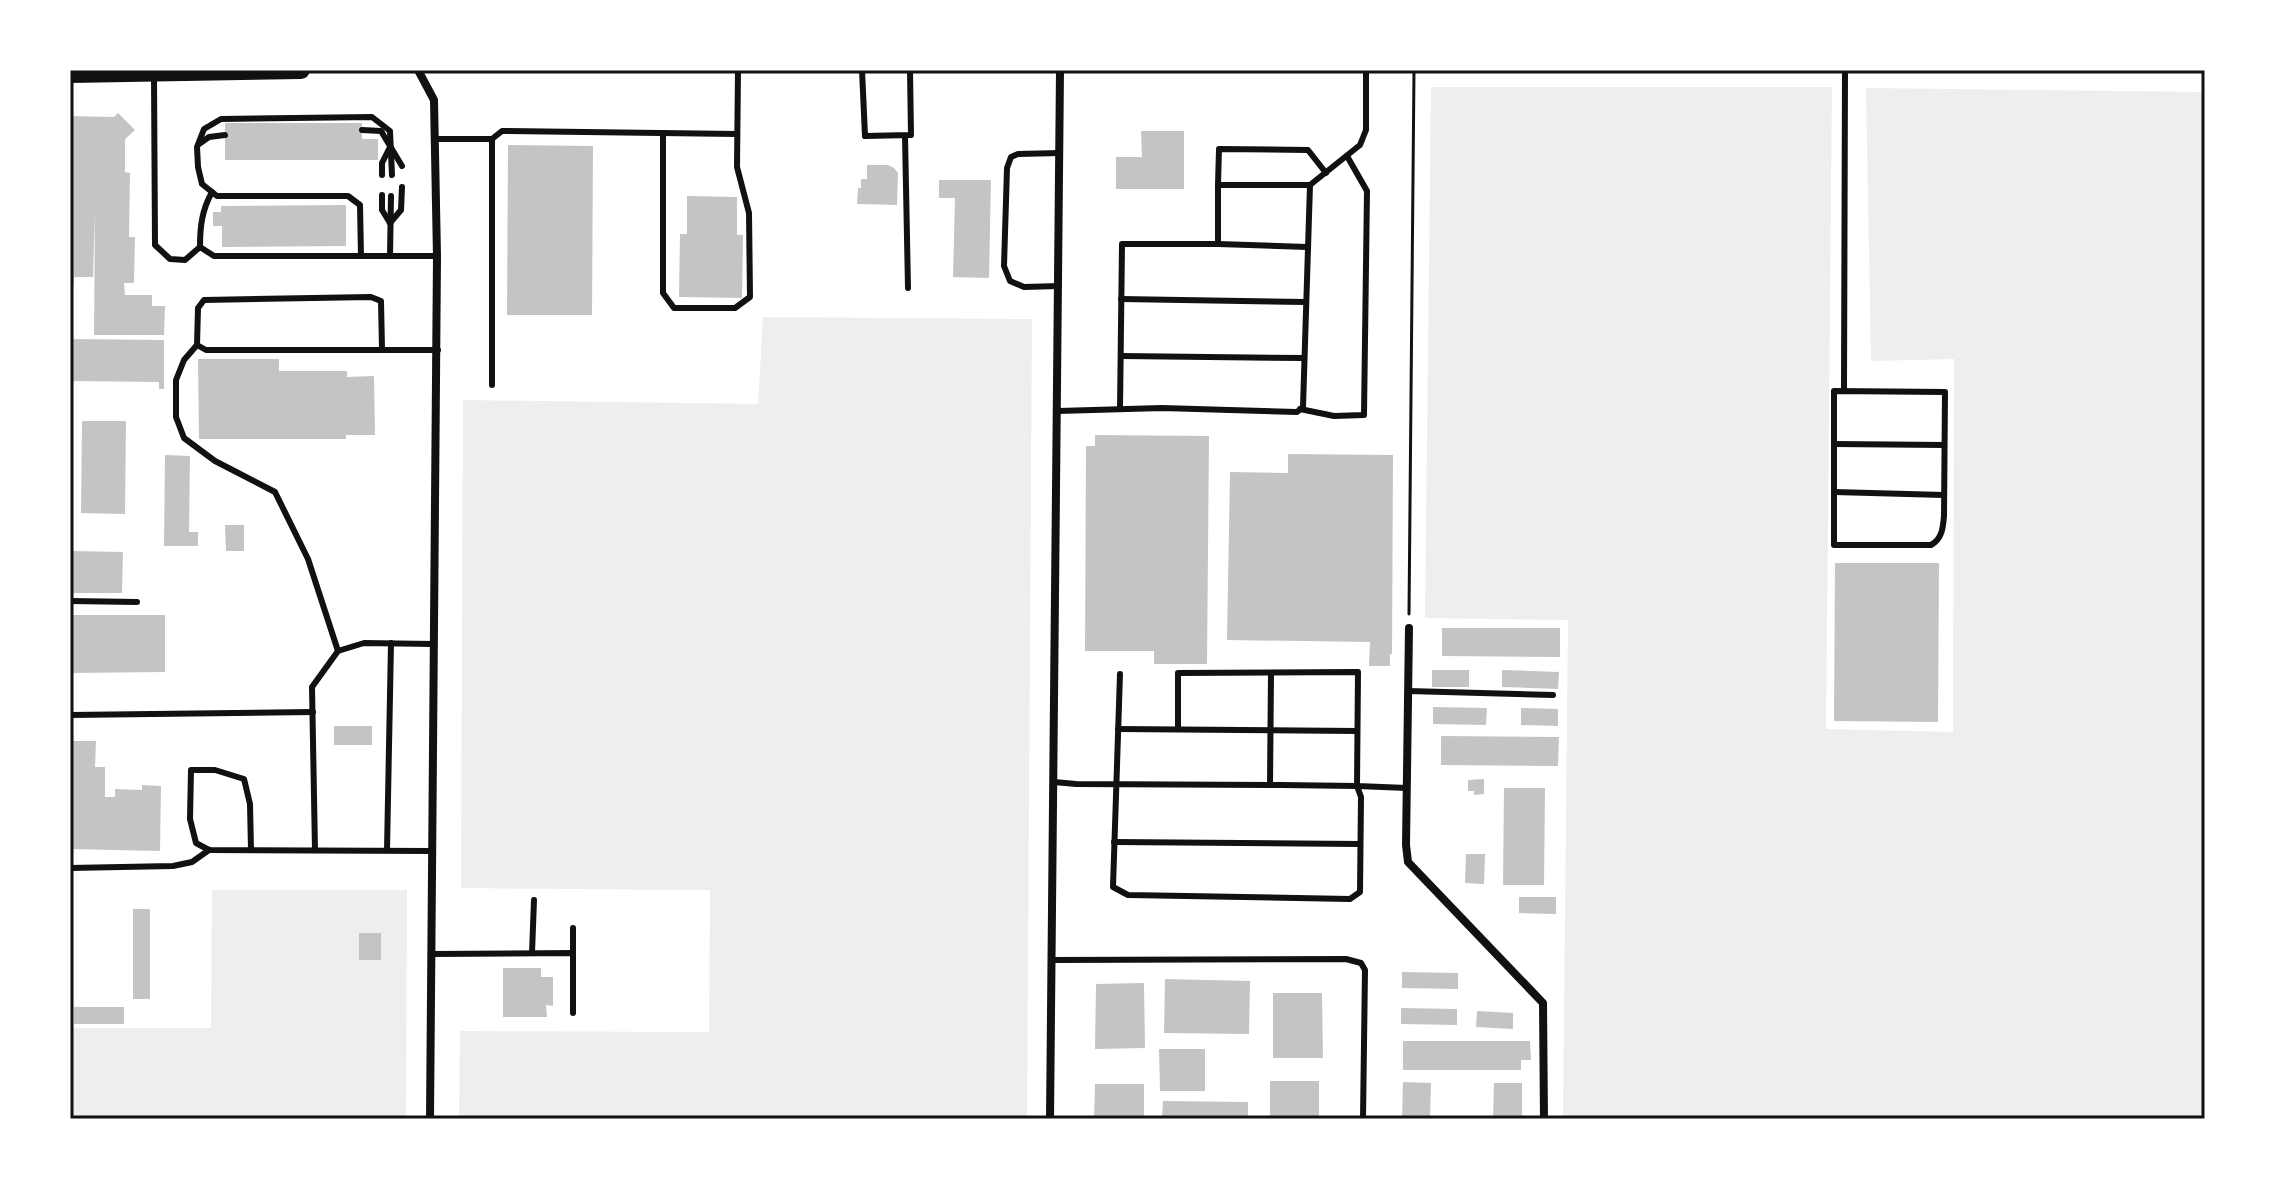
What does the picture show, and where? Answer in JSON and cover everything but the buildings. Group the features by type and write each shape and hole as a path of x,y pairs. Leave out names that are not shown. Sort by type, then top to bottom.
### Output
{"highway":[{"path":"70,74 301,70"}],"street":[{"path":"418,70 434,100 437,256 430,1119"},
{"path":"1050,1119 1060,70"},
{"path":"1409,628 1408,862 1543,1003 1544,1119"}],"lane":[{"path":"663,133 663,293 674,308 735,308 750,297 749,213 737,167 738,70"},
{"path":"862,70 865,136 908,136"},
{"path":"908,288 910,70"},
{"path":"1218,185 1310,185 1326,173 1360,145 1366,130 1366,70"},
{"path":"1844,391 1845,70"},
{"path":"154,72 155,245 170,259 185,260 200,247 204,206 212,192"},
{"path":"361,256 360,205 348,196 217,196 202,184 197,147 204,129 221,119 372,117 390,131 392,175"},
{"path":"362,130 381,131 402,166"},
{"path":"434,139 492,139 502,131 737,134"},
{"path":"197,147 209,137 225,135"},
{"path":"492,139 492,385"},
{"path":"382,175 382,163 391,146"},
{"path":"1218,244 1219,149 1308,150 1326,173"},
{"path":"1059,286 1024,287 1010,281 1004,266 1007,168 1011,157 1018,154 1060,153"},
{"path":"1300,409 1334,416 1364,415 1367,191 1347,156"},
{"path":"1058,411 1297,412 1303,407 1310,185"},
{"path":"390,223 401,210 402,187"},
{"path":"382,195 382,210 390,223"},
{"path":"390,256 391,196"},
{"path":"1120,409 1122,244 1307,247"},
{"path":"200,247 214,256 437,256"},
{"path":"338,651 308,559 275,492 215,461 184,438 176,417 176,380 184,360 197,345 198,308 204,300 371,297 381,301 382,349"},
{"path":"1121,299 1306,302"},
{"path":"197,345 206,350 438,350"},
{"path":"1121,356 1304,358"},
{"path":"1834,391 1844,391 1945,392 1944,495 1942,533 1938,542 1931,545 1834,545 1834,391"},
{"path":"1834,444 1944,445"},
{"path":"1834,492 1944,495"},
{"path":"70,601 137,602"},
{"path":"315,850 312,687 338,651 364,643 433,644"},
{"path":"387,850 391,643"},
{"path":"1120,674 1113,887 1128,895 1350,899 1360,892 1358,672 1178,673 1178,729"},
{"path":"1270,785 1271,673"},
{"path":"1408,691 1553,695"},
{"path":"70,715 313,712"},
{"path":"1118,729 1357,731"},
{"path":"251,850 250,804 244,779 215,770 191,770 190,819 196,843 209,850 432,851"},
{"path":"1054,782 1407,788"},
{"path":"1114,842 1360,844"},
{"path":"70,868 173,866 192,862 209,850"},
{"path":"532,953 534,900"},
{"path":"573,928 573,1013"},
{"path":"432,954 573,953"},
{"path":"1052,960 1346,959 1361,963 1365,970 1363,1119"}],"path":[{"path":"1409,628 1414,70"}],"shaded area":[{"path":"1431,87 1832,87 1826,729 1953,732 1954,359 1871,361 1866,88 2205,92 2205,1119 1563,1119 1568,620 1425,618"},
{"path":"763,317 1032,319 1027,1119 459,1119 460,1031 709,1032 710,890 461,888 463,400 758,404"},
{"path":"212,890 407,890 406,1119 70,1119 70,1028 211,1028"}]}
